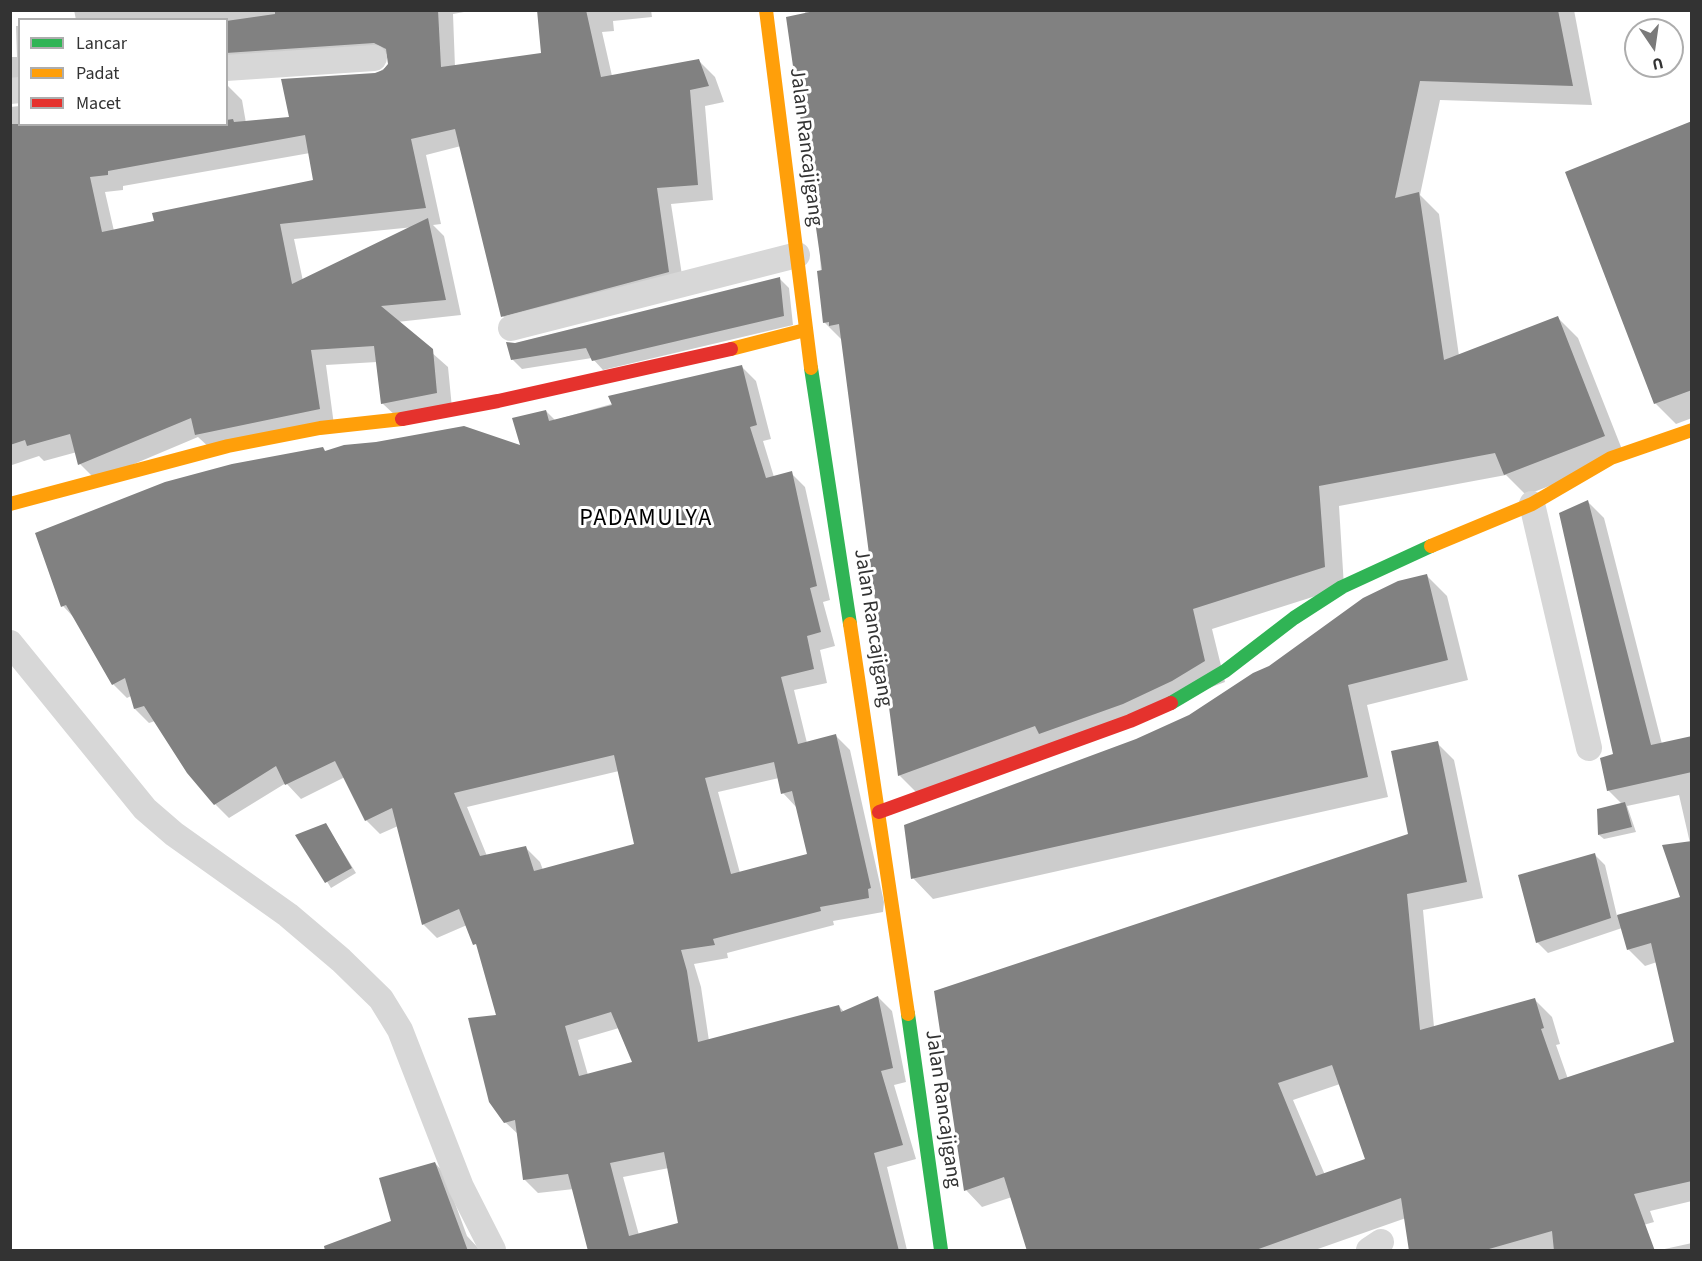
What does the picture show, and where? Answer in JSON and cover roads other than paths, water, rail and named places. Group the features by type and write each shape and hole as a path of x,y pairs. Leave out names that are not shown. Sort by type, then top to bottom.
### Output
{"street":[{"name":"Jalan Rancajigang","path":"766,10 805,330 879,812 941,1251"},
{"path":"228,69 374,57"},
{"path":"511,328 797,255"},
{"path":"14,503 118,473 228,446 320,428 373,424 498,401 685,360 805,330"},
{"path":"879,812 1130,721 1171,702 1225,671 1294,618 1342,587 1409,555 1532,504 1611,458 1692,430"},
{"path":"1532,504 1589,748"},
{"path":"10,643 145,809 174,834 288,915 341,960 381,999 400,1030 461,1187 493,1251"}],"district":[{"name":"PADAMULYA","path":"646,520"}]}
